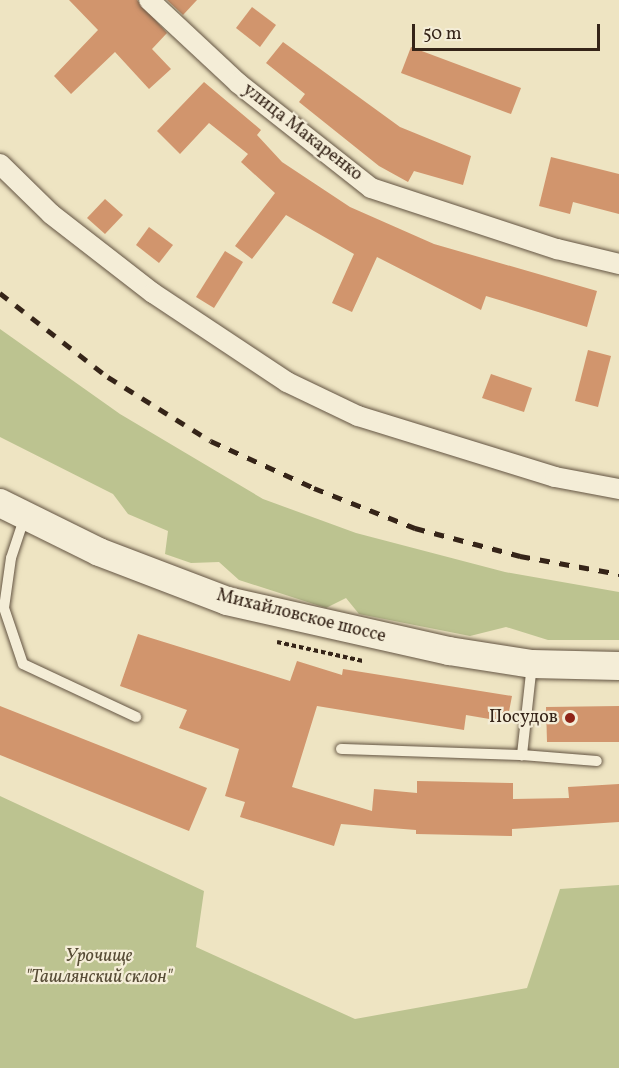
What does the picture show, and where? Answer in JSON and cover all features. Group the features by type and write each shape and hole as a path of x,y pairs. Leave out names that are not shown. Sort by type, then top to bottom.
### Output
{"main road":[{"name":"Михайловское шоссе","path":"0,502 99,552 227,601 336,629 532,664 619,666"}],"street":[{"name":"улица Макаренко","path":"149,0 238,83 370,188 557,249 619,264"},
{"path":"0,164 51,214 153,293 287,382 358,416 555,477 619,489"}],"lane":[{"path":"25,516 11,558 4,608 23,664 136,717"},
{"path":"522,756 532,664"},
{"path":"341,749 597,761"}],"green space":[{"path":"0,329 120,414 263,499 356,533 505,572 619,592 619,640 548,640 506,627 470,636 359,614 346,598 326,608 239,580 219,562 191,563 165,554 168,531 128,514 113,494 0,437"},
{"name":"Урочище \"Ташлянский склон\"","path":"0,796 204,891 196,947 355,1019 527,988 560,889 619,885 619,1068 0,1068"}],"building":[{"path":"69,0 137,0 167,33 152,49 171,69 149,89 115,52 71,94 54,76 98,30"},
{"path":"167,0 197,0 183,15"},
{"path":"252,7 276,25 260,47 236,28"},
{"path":"283,42 400,127 471,156 463,185 414,171 408,182 379,166 299,102 305,94 266,63"},
{"path":"411,47 521,88 511,114 401,73"},
{"path":"204,82 261,130 257,135 282,162 350,207 434,244 597,291 587,327 486,296 481,310 377,257 352,312 332,303 354,254 286,215 252,259 235,246 275,193 241,162 248,154 209,123 180,154 157,131"},
{"path":"551,157 619,174 619,214 573,202 570,214 539,206"},
{"path":"105,199 123,215 105,234 87,218"},
{"path":"149,227 173,245 159,263 136,245"},
{"path":"225,251 243,262 214,308 196,297"},
{"path":"588,350 611,356 598,407 575,401"},
{"path":"491,374 532,388 524,412 482,398"},
{"path":"138,634 290,681 297,661 342,675 343,669 512,696 507,722 466,715 464,730 317,706 292,787 372,811 374,789 417,793 417,781 513,783 513,799 569,798 568,787 619,784 619,822 512,829 512,836 416,834 416,830 341,824 334,846 240,817 245,802 225,796 239,749 179,728 187,710 120,686"},
{"path":"0,706 207,788 189,831 0,755"},
{"path":"619,706 619,742 547,742 546,707"}],"railway":[{"path":"0,293 108,377 211,441 314,488 415,528 520,556 619,574"}],"place":[{"name":"Посудов","path":"570,718"}]}
